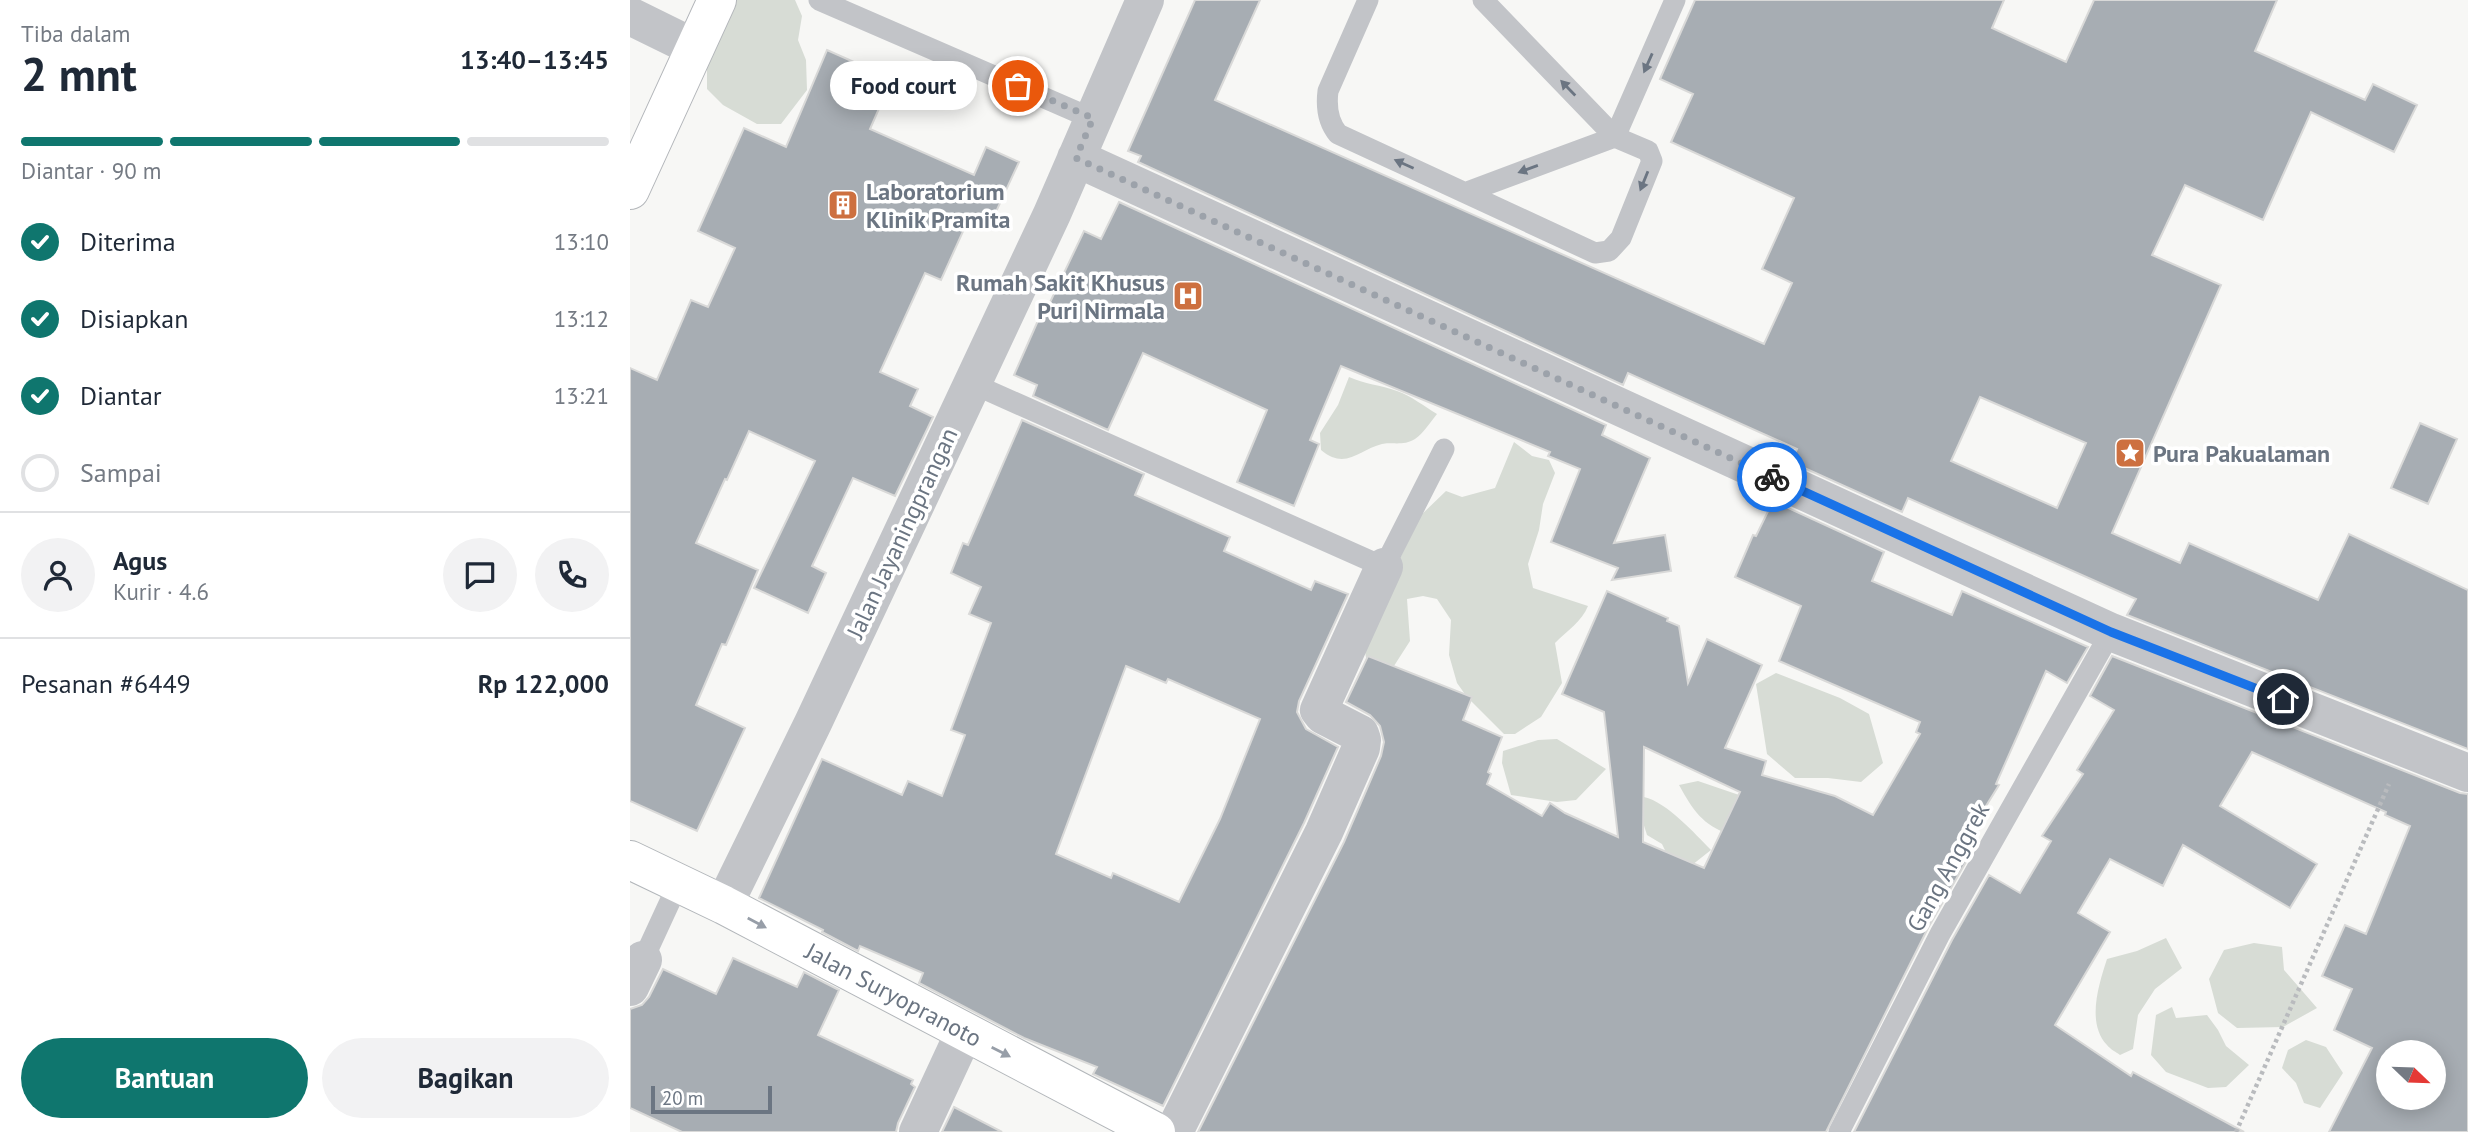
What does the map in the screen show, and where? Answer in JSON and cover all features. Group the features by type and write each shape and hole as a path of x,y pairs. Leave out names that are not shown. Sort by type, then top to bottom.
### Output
{"main road":[{"path":"630,190 717,0"},
{"name":"Jalan Suryopranoto","path":"630,860 724,905 1156,1132"}],"street":[{"name":"Jalan Jayaningprangan","path":"724,905 813,723 1052,214 1145,0"},
{"path":"630,16 695,48"},
{"path":"1076,158 2111,632 2406,747 2468,774"},
{"path":"1174,1132 1324,832 1361,748 1360,734 1323,715 1319,710 1384,567"},
{"path":"918,1132 964,1033"}],"lane":[{"path":"819,0 1093,118"},
{"path":"1368,0 1328,91 1326,104 1332,128 1338,134 1595,253 1609,251 1621,238 1652,161 1648,151 1615,137 1483,0"},
{"path":"1467,192 1615,137 1675,0"},
{"path":"971,383 1384,567 1444,450"},
{"name":"Gang Anggrek","path":"1839,1132 1940,934 2111,632"},
{"path":"636,974 678,882"}],"path":[{"path":"2236,1132 2406,747"}],"shaded area":[{"path":"734,0 795,0 802,16 798,40 806,60 807,90 781,124 757,124 723,105 707,89 707,55"},
{"path":"1349,377 1402,393 1437,414 1421,434 1411,441 1382,444 1345,459 1330,456 1321,450 1320,433 1338,405"},
{"path":"1514,442 1532,456 1549,460 1555,473 1543,504 1539,530 1528,564 1533,588 1588,606 1578,621 1555,643 1562,683 1541,717 1515,734 1504,734 1467,697 1457,683 1449,655 1451,620 1437,599 1423,596 1407,599 1410,641 1392,669 1368,671 1365,651 1373,618 1418,518 1446,491 1462,497 1495,488"},
{"path":"1776,673 1840,698 1869,714 1883,763 1861,782 1795,778 1767,754 1756,684"},
{"path":"1557,739 1606,769 1576,800 1557,802 1511,795 1502,763 1503,751 1538,740"},
{"path":"1698,781 1742,796 1731,835 1699,816 1679,785"},
{"path":"1644,797 1671,812 1711,850 1692,865 1673,867 1662,844 1647,835 1639,810"},
{"path":"2166,938 2182,968 2155,989 2138,1015 2133,1049 2120,1055 2107,1045 2097,1026 2096,1003 2107,959 2137,951"},
{"path":"2254,943 2282,947 2284,970 2317,1008 2283,1027 2237,1028 2218,1013 2209,979 2224,950"},
{"path":"2172,1007 2176,1018 2207,1015 2226,1046 2249,1065 2226,1087 2208,1088 2166,1072 2151,1055 2156,1015"},
{"path":"2306,1040 2326,1047 2343,1073 2320,1108 2304,1103 2296,1083 2282,1068 2288,1050"}],"building":[{"path":"1195,0 1260,0 1215,100 1764,344 1792,283 1762,269 1794,198 1671,142 1693,94 1660,79 1695,0 2004,0 1992,28 2066,62 2094,0 2277,0 2255,51 2365,100 2373,84 2417,105 2394,152 2311,112 2263,220 2185,185 2152,255 2221,285 2112,533 2180,563 2189,543 2318,600 2349,534 2468,590 2468,749 2127,615 2136,599 1908,498 1902,512 1791,462 1797,449 1628,373 1623,385 1138,162 1141,156 1128,151","holes":["1980,397 2086,443 2057,508 1951,461"]},
{"path":"827,50 892,79 870,129 974,175 986,147 1019,162 989,227 969,218 941,280 925,273 880,372 918,389 910,406 933,417 895,496 853,478 812,566 826,573 808,613 754,588 815,461 749,431 727,480 725,479 696,543 758,570 726,645 722,644 696,705 745,728 697,831 630,801 630,368 657,380 691,300 708,307 735,248 698,231 744,128 786,147"},
{"path":"1119,202 1606,425 1602,435 1650,458 1614,543 1665,535 1671,571 1612,580 1618,568 1551,542 1580,469 1548,456 1550,452 1341,366 1310,440 1319,444 1294,506 1237,482 1267,410 1143,353 1108,430 1033,396 1037,385 1014,375 1040,316 1043,317 1084,231 1101,239"},
{"path":"1022,420 1144,474 1135,495 1230,537 1224,551 1311,590 1315,581 1348,594 1299,701 1297,712 1306,729 1338,747 1304,823 1163,1106 1093,1074 1097,1067 1024,1038 919,983 923,973 860,946 858,951 759,898 822,759 902,795 908,781 942,796 965,735 951,730 991,623 969,614 981,587 951,573 963,543 968,545","holes":["1126,666 1166,683 1168,679 1260,719 1220,819 1179,902 1113,873 1111,878 1056,854"]},
{"path":"2420,423 2457,439 2428,504 2391,488"},
{"path":"1773,501 1884,552 1872,581 1952,615 1962,591 2088,647 2067,683 2046,671 1996,784 1999,785 1955,856 1966,862 1928,928 1826,1132 1198,1132 1344,842 1381,756 1384,742 1380,726 1370,715 1346,702 1368,656 1472,697 1463,720 1502,737 1488,772 1491,774 1487,784 1542,816 1550,803 1565,813 1618,837 1604,712 1562,694 1607,591 1668,618 1667,621 1679,626 1688,683 1707,639 1762,665 1725,748 1766,761 1762,775 1835,796 1873,815 1920,734 1916,732 1920,722 1779,661 1801,606 1735,577 1753,535 1756,536","holes":["1644,747 1740,792 1704,868 1643,842"]},
{"path":"2112,656 2468,794 2468,1132 2329,1132 2372,1048 2334,1030 2352,989 2322,976 2345,925 2366,934 2410,826 2385,815 2386,812 2252,752 2220,806 2317,864 2290,908 2183,845 2163,886 2110,859 2078,913 2110,932 2055,1025 2131,1076 2133,1072 2244,1132 1854,1132 1952,940 1989,875 2020,893 2051,841 2042,836 2083,774 2077,770 2114,710 2090,696"},
{"path":"733,958 797,987 804,972 839,990 818,1035 913,1080 911,1084 915,1087 896,1132 682,1132 630,1108 630,1009 642,1005 649,997 663,969 716,994"},
{"path":"954,1107 1002,1132 942,1132"}],"way so far":[{"path":"1018,86 1093,118 1076,158 1772,477"}],"place":[{"name":"Food court","path":"1018,86"},
{"name":"Laboratorium Klinik Pramita","path":"843,205"},
{"name":"Rumah Sakit Khusus Puri Nirmala","path":"1188,296"},
{"name":"Pura Pakualaman","path":"2130,453"}],"route":[{"path":"1772,477 2111,632 2283,699"}]}
